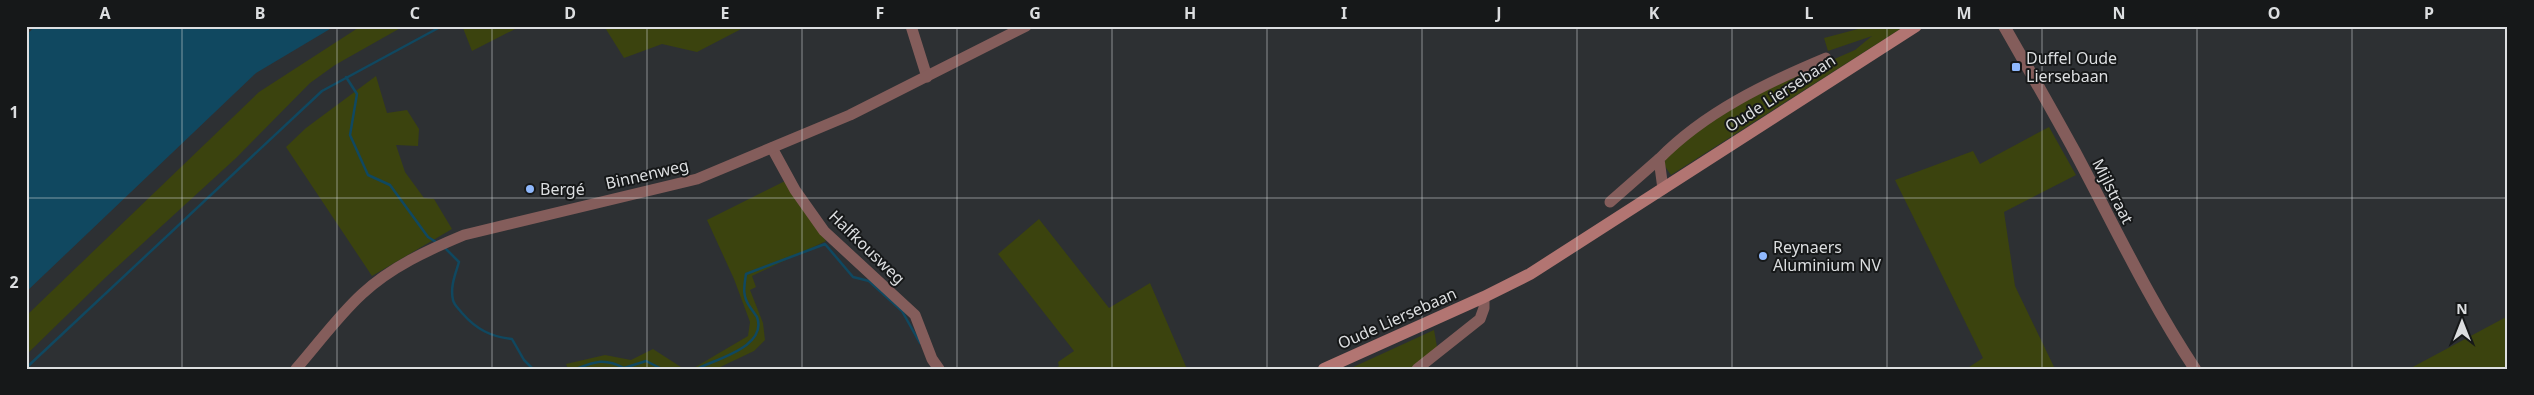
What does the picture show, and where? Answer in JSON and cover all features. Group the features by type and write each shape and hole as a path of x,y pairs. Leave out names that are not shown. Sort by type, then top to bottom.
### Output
{"main road":[{"name":"Oude Liersebaan","path":"1324,369 1484,297 1530,274 1916,26"}],"street":[{"path":"910,26 927,77"},
{"name":"Binnenweg","path":"296,369 362,294 400,266 429,250 464,235 697,179 850,115 1026,26"},
{"name":"Mijlstraat","path":"2004,26 2074,152 2136,270 2174,337 2195,369"},
{"name":"Oude Liersebaan","path":"1610,202 1709,118 1763,86 1826,58"},
{"name":"Halfkousweg","path":"772,148 795,190 824,231 915,315 932,360 938,369"},
{"path":"1659,159 1663,190"},
{"path":"1417,369 1480,319 1484,308 1484,297"}],"green space":[{"path":"361,26 404,26 335,65 310,83 236,158 106,277 26,355 26,316 259,92"},
{"path":"466,26 521,26 472,51 463,28"},
{"path":"604,26 747,26 697,52 662,44 624,58"},
{"path":"1857,26 1905,26 1671,175 1664,165 1666,157 1694,134 1764,90 1855,50 1872,36 1828,51 1824,38 1858,29"},
{"path":"376,76 387,113 407,110 419,129 418,146 396,145 405,172 424,198 434,199 452,229 372,276 286,147 306,128"},
{"path":"2049,127 2076,175 2004,212 2015,286 2055,369 1966,369 1983,358 1895,180 1973,151 1980,164"},
{"path":"785,181 826,241 752,276 756,287 750,290 763,323 765,340 754,351 716,369 692,369 748,336 750,322 734,279 707,220"},
{"path":"1039,219 1109,308 1150,283 1187,369 1053,369 1059,366 1058,362 1074,351 998,254"},
{"path":"2508,316 2508,369 2409,369"},
{"path":"1434,330 1437,347 1413,369 1349,369"},
{"path":"653,349 684,369 608,369 599,367 568,369 566,364 605,355 631,360"}],"water":[{"path":"36,26 335,26 256,73 26,292 26,35"}],"waterway":[{"path":"26,368 322,91 442,26"},
{"path":"346,77 357,94 350,135 368,175 390,185 428,237 436,242"},
{"path":"697,369 738,350 748,344 755,336 758,327 757,317 747,303 744,287 746,274 825,244 853,277 869,281 902,311 920,343"},
{"path":"445,248 459,262 452,290 455,305 478,328 497,336 512,339 524,360 533,369"},
{"path":"576,369 600,362 611,363 624,368 646,361 662,369"}],"place":[{"name":"Duffel Oude Liersebaan","path":"2016,67"},
{"name":"Bergé","path":"530,189"},
{"name":"Reynaers Aluminium NV","path":"1763,256"}]}
